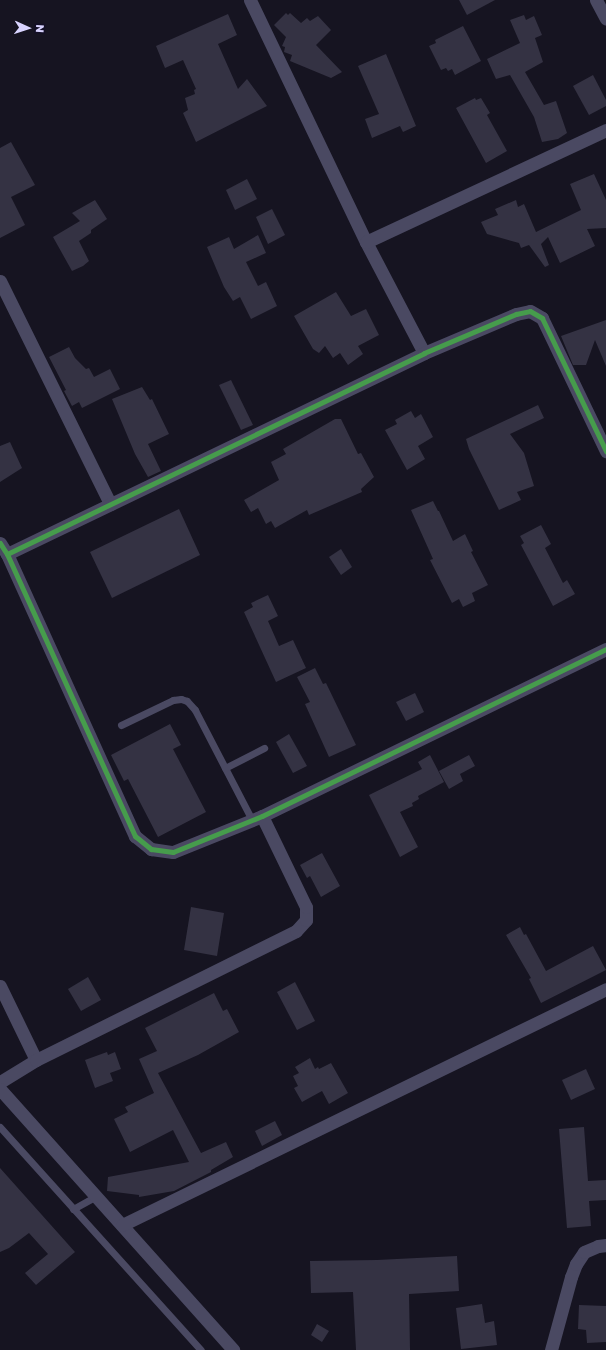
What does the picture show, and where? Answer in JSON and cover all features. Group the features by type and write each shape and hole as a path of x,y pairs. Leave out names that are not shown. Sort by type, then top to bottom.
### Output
{"street":[{"path":"250,0 366,242 424,353"},
{"path":"596,0 606,19"},
{"path":"366,242 606,130"},
{"path":"0,281 110,504"},
{"path":"7,554 424,353 516,314 530,311 542,318 606,451"},
{"path":"0,542 7,554 135,836 151,849 173,852 257,818 606,649"},
{"path":"0,1082 36,1060 296,931 306,920 306,906 257,818"},
{"path":"0,986 36,1060"},
{"path":"122,1225 606,989"},
{"path":"0,1089 233,1350"},
{"path":"551,1350 576,1264 584,1252 598,1246 606,1245"}],"lane":[{"path":"121,725 173,700 181,698 187,701 195,710 225,768 257,818"},
{"path":"225,768 264,748"},
{"path":"0,1127 200,1350"},
{"path":"73,1209 96,1196"}],"building":[{"path":"459,0 495,0 467,15"},
{"path":"286,13 288,15 290,13 301,23 307,18 310,21 318,16 331,30 316,45 342,72 331,78 290,61 292,55 284,52 285,47 282,46 286,37 274,25"},
{"path":"228,14 237,35 218,44 238,89 247,79 267,106 196,142 183,113 188,110 185,98 195,94 194,90 196,89 183,60 165,68 156,46"},
{"path":"524,15 526,20 534,16 542,35 535,38 543,62 525,72 544,105 556,101 567,133 558,139 542,142 534,117 510,75 496,79 487,59 520,43 510,20"},
{"path":"463,26 481,61 455,75 452,69 448,71 446,68 441,70 429,46 436,43 435,40"},
{"path":"386,54 416,126 403,132 400,126 372,138 365,119 379,114 358,66"},
{"path":"593,75 606,100 606,106 589,115 573,86"},
{"path":"475,98 476,100 481,98 490,113 487,115 507,151 486,163 456,108"},
{"path":"11,142 35,185 11,197 25,225 0,238 0,148"},
{"path":"594,174 606,200 606,228 587,229 595,246 560,263 548,237 541,244 549,265 545,267 529,245 521,248 519,243 487,234 481,222 498,215 495,209 516,200 518,207 524,204 536,232 581,210 570,184"},
{"path":"247,179 257,199 235,210 226,190"},
{"path":"95,200 107,219 91,230 91,233 79,241 89,261 83,266 72,271 53,237 80,221 72,213"},
{"path":"272,209 285,235 268,244 256,217"},
{"path":"258,235 266,253 246,262 258,286 266,282 277,306 251,319 240,297 233,301 224,287 207,247 229,237 234,249"},
{"path":"336,292 351,316 366,309 379,335 358,346 363,354 348,365 340,353 333,358 325,346 319,353 313,349 294,316"},
{"path":"606,320 606,366 595,340 586,365 573,365 561,336"},
{"path":"69,347 75,358 86,369 89,368 94,377 110,369 120,389 82,408 79,402 72,406 64,391 66,390 49,357"},
{"path":"231,380 253,425 241,430 219,385"},
{"path":"142,387 150,400 152,399 169,434 148,444 161,471 148,477 135,454 112,399"},
{"path":"538,405 544,418 510,434 524,453 534,486 517,492 521,500 499,510 469,449 466,439"},
{"path":"411,411 415,418 421,414 433,437 418,446 425,459 407,470 385,430 397,424 395,420"},
{"path":"335,419 341,419 358,454 361,453 374,477 361,489 362,492 309,515 307,510 275,528 271,521 266,524 258,508 251,512 244,500 279,480 271,462 286,454 283,449"},
{"path":"10,442 22,468 0,482 0,446"},
{"path":"433,501 453,541 465,534 473,551 471,552 488,585 472,593 475,601 463,607 459,599 452,603 430,560 433,559 411,510"},
{"path":"179,509 200,555 112,598 90,552"},
{"path":"541,525 551,544 545,548 563,583 567,580 575,594 553,606 521,545 524,543 520,536"},
{"path":"341,549 352,567 341,575 329,557"},
{"path":"268,595 278,616 268,621 279,646 293,640 306,668 276,682 244,612 253,607 251,603"},
{"path":"315,668 323,684 326,683 356,745 329,757 305,704 310,702 297,677"},
{"path":"415,693 424,712 406,721 396,702"},
{"path":"170,724 181,745 173,749 206,812 158,837 128,779 124,781 111,755"},
{"path":"289,734 307,766 293,773 276,742"},
{"path":"430,755 444,782 418,796 419,799 412,803 413,806 400,812 418,847 400,857 369,795 422,769 418,762"},
{"path":"469,755 475,766 460,774 463,781 449,789 439,771"},
{"path":"322,853 340,886 321,897 310,876 307,878 300,865"},
{"path":"191,907 224,913 217,956 184,950"},
{"path":"520,927 524,935 526,934 546,971 593,946 606,970 541,1003 529,979 531,978 506,935"},
{"path":"88,977 101,1000 81,1011 68,989"},
{"path":"295,982 315,1021 297,1030 277,992"},
{"path":"214,993 223,1011 227,1009 239,1032 198,1055 158,1073 201,1153 226,1142 233,1157 211,1170 211,1172 174,1191 139,1197 139,1195 107,1191 108,1177 189,1162 173,1130 130,1152 114,1119 128,1112 125,1107 154,1093 139,1059 157,1051 145,1028"},
{"path":"107,1052 108,1055 115,1052 121,1069 110,1073 113,1081 95,1088 85,1060"},
{"path":"310,1058 315,1069 318,1067 319,1069 331,1063 348,1093 329,1104 322,1091 302,1102 294,1088 298,1086 293,1076 299,1073 295,1067"},
{"path":"586,1069 595,1089 571,1100 562,1080"},
{"path":"275,1121 282,1135 262,1146 255,1131"},
{"path":"584,1127 588,1181 606,1180 606,1200 589,1201 591,1226 567,1228 559,1129"},
{"path":"0,1168 75,1252 36,1285 25,1273 48,1254 29,1233 9,1248 0,1252"},
{"path":"457,1256 459,1291 409,1294 410,1350 356,1350 353,1292 311,1293 310,1261 377,1260"},
{"path":"482,1304 485,1323 494,1321 497,1345 461,1349 456,1308"},
{"path":"579,1305 606,1306 606,1342 587,1343 586,1330 578,1329"},
{"path":"317,1324 329,1331 322,1342 311,1335"}],"cycle path":[{"path":"7,554 424,353 516,314 530,311 542,318 606,451"},
{"path":"0,543 7,554 135,836 151,849 173,852 262,816 606,649"}]}
